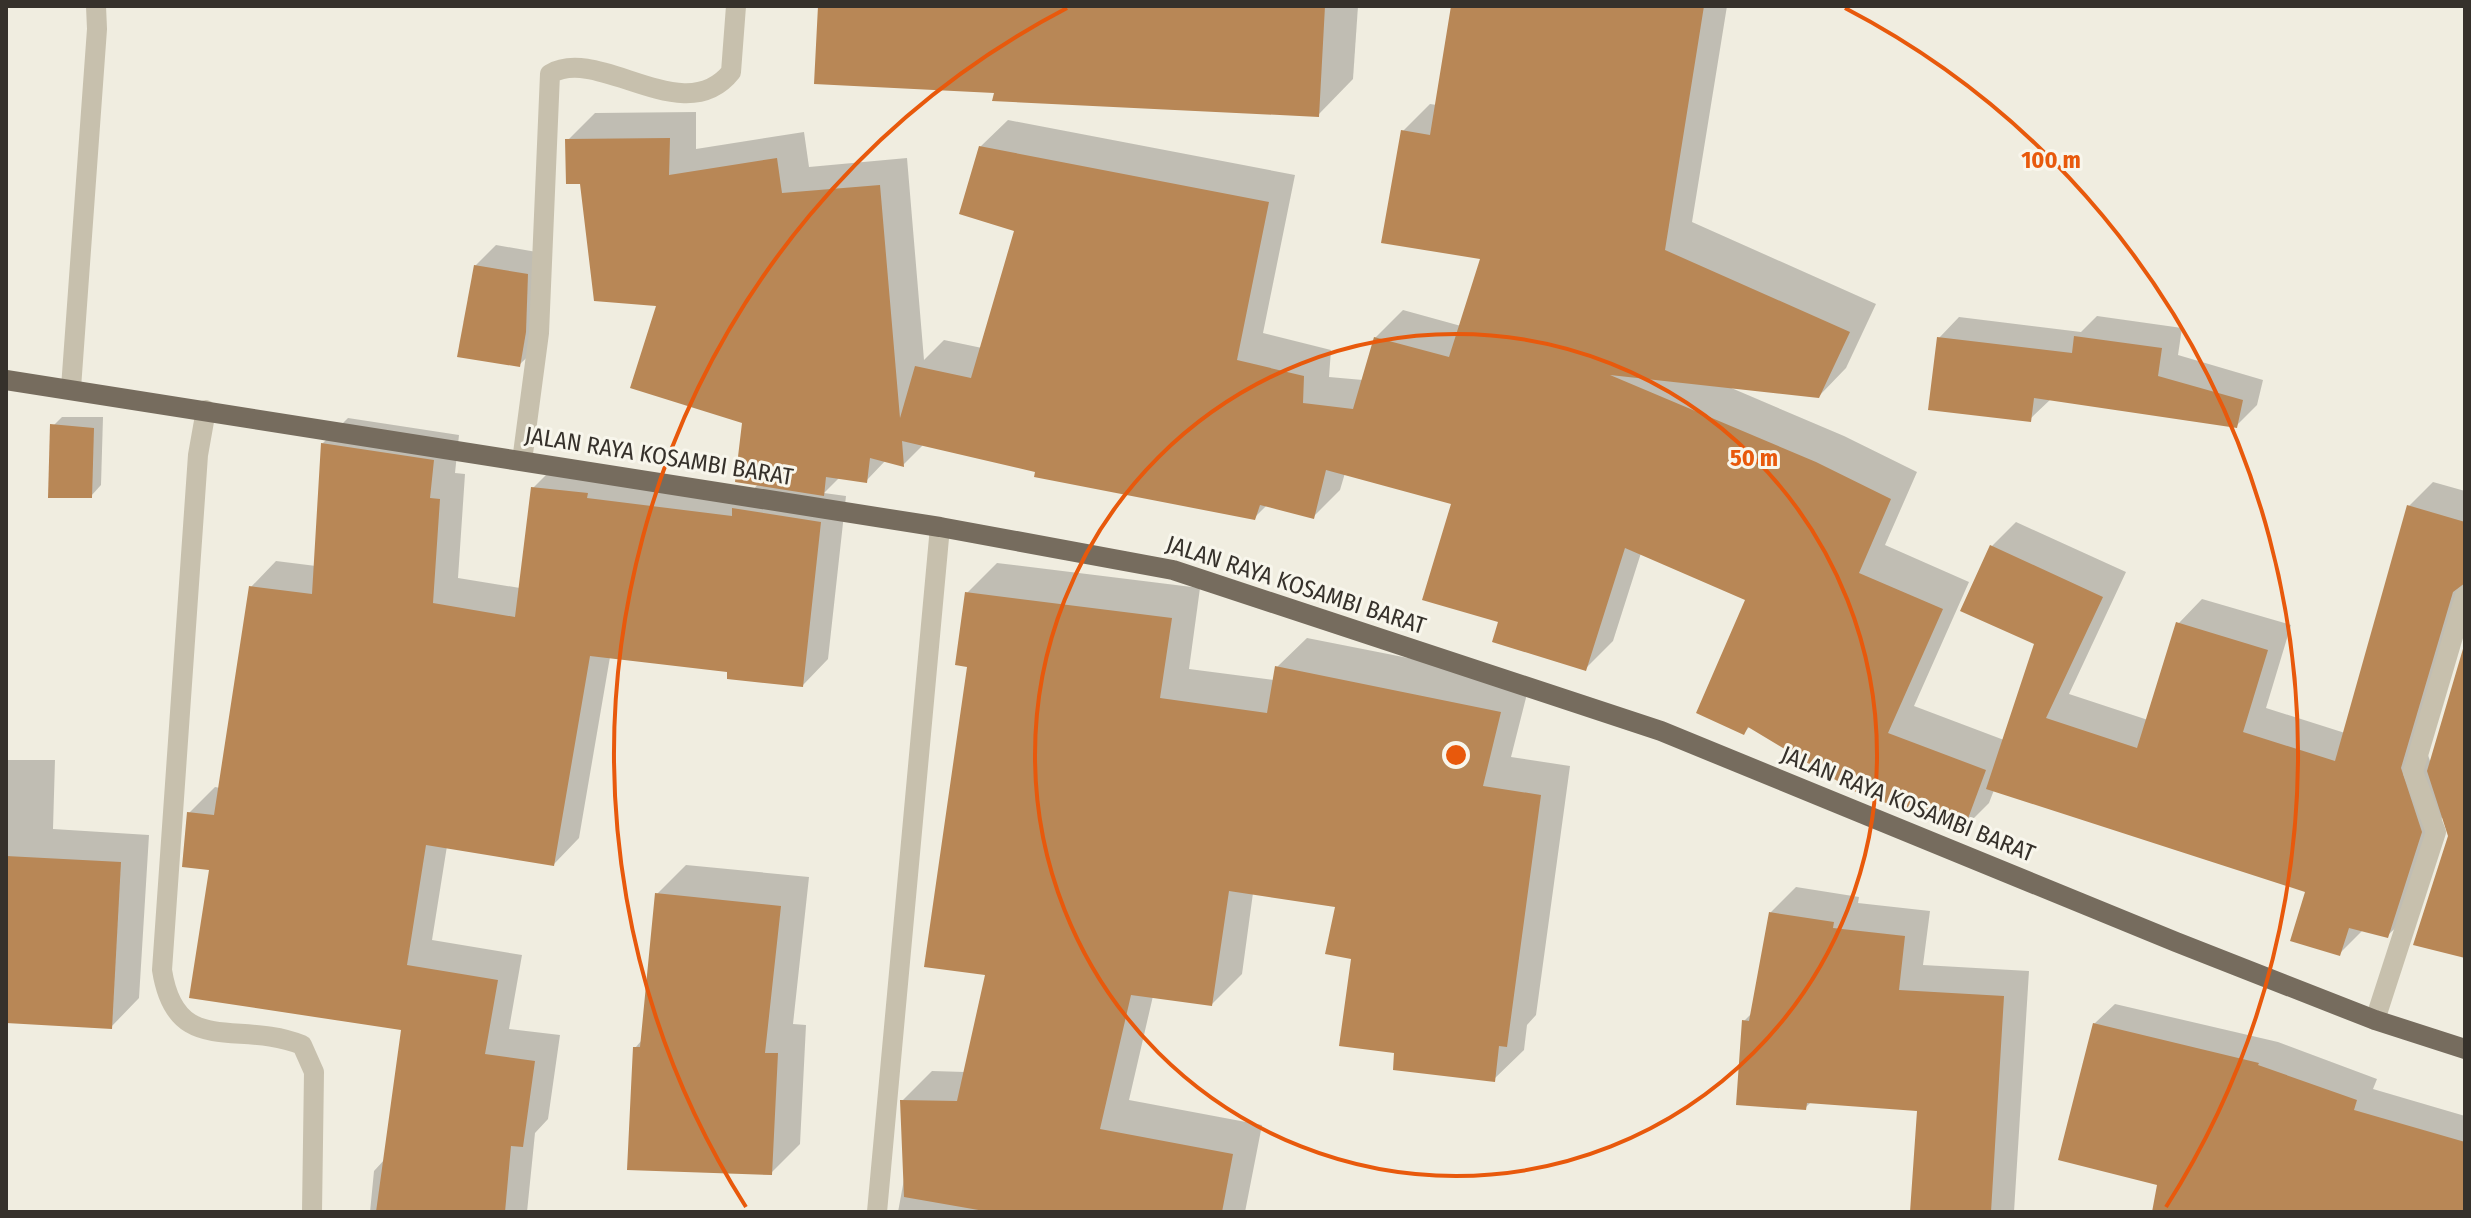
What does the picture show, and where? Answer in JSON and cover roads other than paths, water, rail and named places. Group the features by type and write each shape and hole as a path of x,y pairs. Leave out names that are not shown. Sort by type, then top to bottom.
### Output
{"main road":[{"name":"JALAN RAYA KOSAMBI BARAT","path":"6,380 940,527 1173,570 1661,731 2375,1020 2465,1049"}],"street":[{"path":"71,388 97,29 96,6"},
{"path":"522,461 539,333 550,74 570,68 690,95 711,91 731,72 736,6"},
{"path":"206,410 198,455 162,970 167,999 182,1020 208,1029 285,1038 302,1045 314,1072 312,1212"},
{"path":"877,1212 940,527"},
{"path":"2375,1020 2436,832 2413,772 2465,596"}]}
